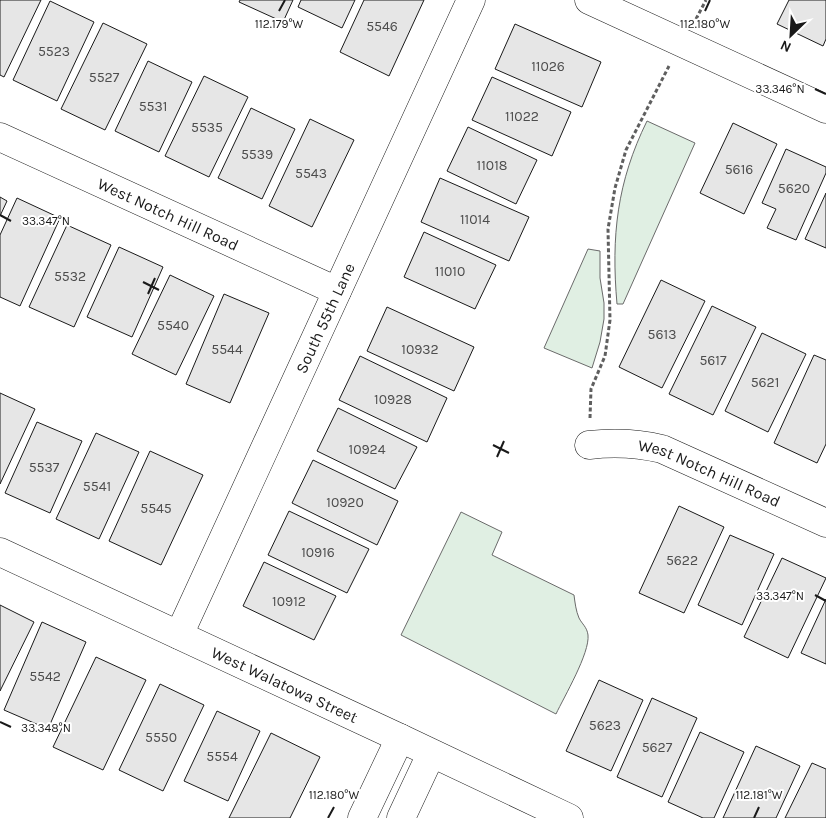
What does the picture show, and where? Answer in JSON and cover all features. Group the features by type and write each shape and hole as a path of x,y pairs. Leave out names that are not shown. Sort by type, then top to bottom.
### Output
{"street":[{"name":"South 55th Lane","path":"179,636 471,0"},
{"path":"589,0 826,109"},
{"name":"West Notch Hill Road","path":"0,137 337,292"},
{"name":"West Notch Hill Road","path":"589,445 614,442 662,449 826,523"},
{"name":"West Walatowa Street","path":"0,552 569,818"},
{"path":"362,818 400,738"},
{"path":"401,818 431,754"}],"path":[{"path":"589,445 591,389 605,356 610,320 608,229 615,188 626,150 664,72 684,44 706,0"}],"green space":[{"path":"647,121 695,143 623,304 617,304 615,255 618,210 629,166"},
{"path":"588,249 600,251 600,278 604,303 604,319 600,342 592,368 544,348"},
{"path":"461,512 502,532 492,555 574,595 578,615 586,628 588,643 581,663 556,714 401,635"}],"building":[{"path":"0,0 41,0 4,77 0,75"},
{"path":"240,0 293,0 283,22 239,2"},
{"path":"301,0 355,0 342,28 298,7"},
{"path":"364,0 424,0 389,76 340,52"},
{"path":"789,0 826,0 826,39 823,46 777,24"},
{"path":"50,1 94,22 57,101 13,80"},
{"path":"103,23 147,44 105,130 61,109"},
{"path":"515,24 601,62 582,107 495,69"},
{"path":"148,61 192,82 159,152 115,131"},
{"path":"204,76 248,97 209,177 165,156"},
{"path":"492,77 571,112 552,156 472,120"},
{"path":"251,108 295,129 262,199 218,178"},
{"path":"310,119 354,140 312,227 269,206"},
{"path":"733,123 777,144 744,214 700,193"},
{"path":"468,127 537,160 516,204 447,171"},
{"path":"786,149 826,167 826,173 796,240 767,228 776,209 762,203"},
{"path":"440,178 529,217 509,261 421,222"},
{"path":"826,193 826,248 805,239"},
{"path":"0,197 7,201 0,216"},
{"path":"17,198 60,218 20,306 0,297 0,235"},
{"path":"67,225 111,245 74,327 29,307"},
{"path":"424,232 496,265 475,309 404,277"},
{"path":"119,247 163,267 132,337 87,317"},
{"path":"170,275 214,296 176,375 132,354"},
{"path":"661,280 705,301 662,388 619,367"},
{"path":"224,294 269,313 230,403 186,384"},
{"path":"712,306 756,327 713,415 669,394"},
{"path":"387,307 474,347 454,391 367,351"},
{"path":"762,333 806,354 768,432 725,411"},
{"path":"814,355 826,360 826,444 817,463 774,443"},
{"path":"360,356 447,398 427,442 339,400"},
{"path":"0,393 35,409 0,484"},
{"path":"338,408 417,447 395,489 317,451"},
{"path":"37,422 82,441 50,513 5,493"},
{"path":"96,433 139,452 99,539 56,519"},
{"path":"150,451 203,475 161,565 109,541"},
{"path":"313,460 398,501 377,545 292,503"},
{"path":"679,506 724,527 684,613 639,593"},
{"path":"289,511 369,549 347,593 268,555"},
{"path":"730,535 774,554 742,625 698,605"},
{"path":"782,558 826,578 788,658 744,637"},
{"path":"264,562 336,596 314,640 243,606"},
{"path":"826,599 826,664 801,653"},
{"path":"0,605 34,622 0,691"},
{"path":"42,622 86,642 48,729 4,710"},
{"path":"96,657 146,680 103,770 53,747"},
{"path":"599,680 643,700 611,771 566,751"},
{"path":"160,684 204,705 163,791 119,770"},
{"path":"652,698 697,718 662,797 617,777"},
{"path":"217,711 260,731 228,801 184,781"},
{"path":"700,732 744,752 714,818 703,818 668,802"},
{"path":"271,733 320,757 290,818 229,818"},
{"path":"756,746 800,766 776,818 723,818"},
{"path":"812,763 826,769 826,818 785,818"}]}
